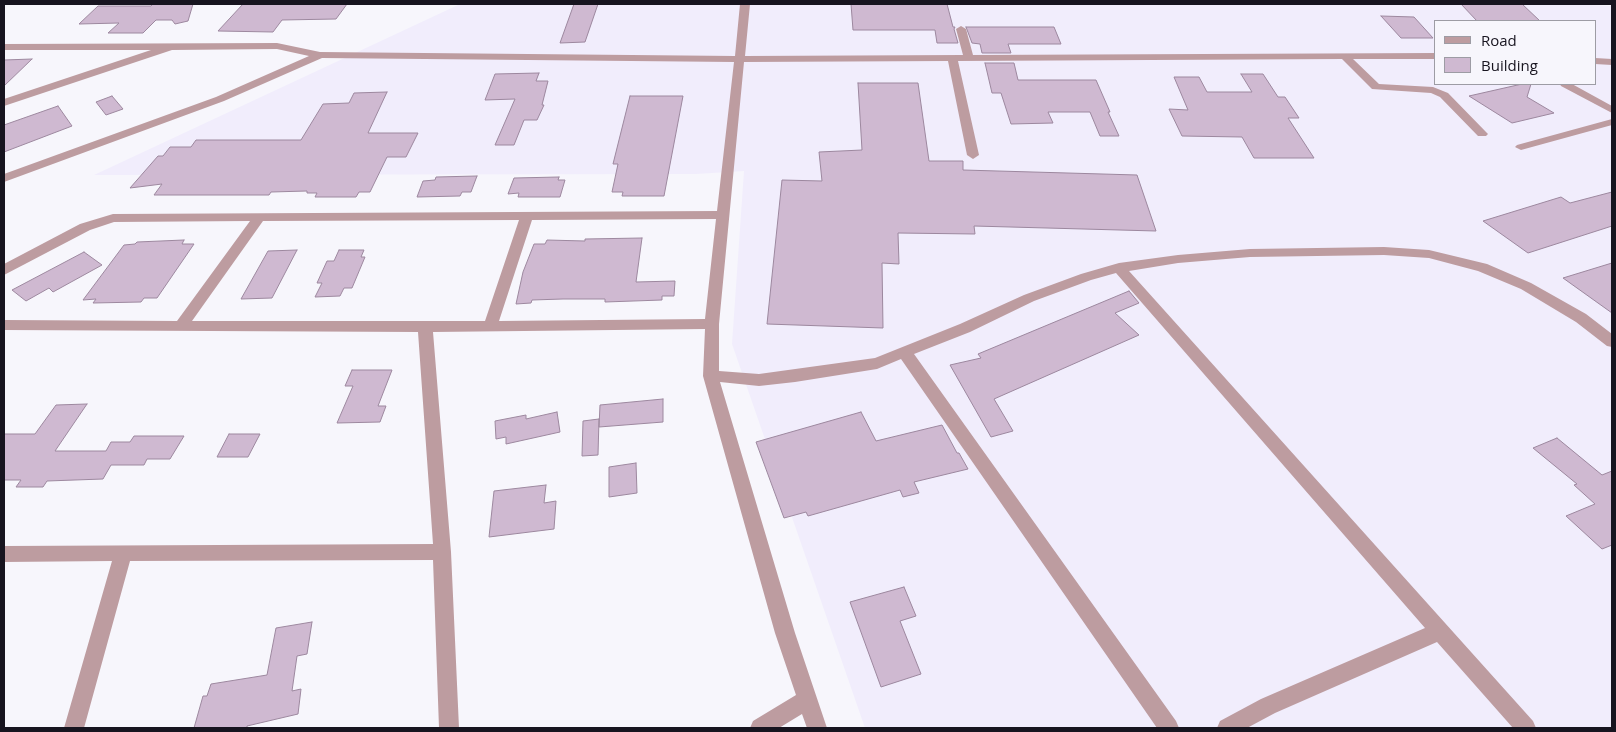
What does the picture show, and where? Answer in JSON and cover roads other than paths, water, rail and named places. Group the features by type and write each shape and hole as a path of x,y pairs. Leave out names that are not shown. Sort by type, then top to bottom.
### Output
{"street":[{"path":"744,4 712,324 711,376 785,632 817,728"},
{"path":"961,29 969,58"},
{"path":"4,47 277,46 294,48 320,55 739,59 1434,56"},
{"path":"75,78 110,47"},
{"path":"4,103 171,47"},
{"path":"4,178 220,99 320,55"},
{"path":"1344,57 1376,87 1433,90 1439,93 1482,134"},
{"path":"952,58 973,156"},
{"path":"1596,61 1612,62"},
{"path":"1566,85 1612,110"},
{"path":"1521,147 1612,122"},
{"path":"4,270 85,227 113,218 724,215"},
{"path":"181,326 260,216"},
{"path":"490,326 527,216"},
{"path":"711,376 759,380 877,363 964,328 1029,298 1086,276 1119,268 1178,259 1250,253 1384,251 1429,254 1482,267 1526,286 1581,318 1612,342"},
{"path":"1119,268 1526,728"},
{"path":"4,325 425,327 712,324"},
{"path":"425,327 442,552 449,728"},
{"path":"904,352 1169,728"},
{"path":"4,554 442,552"},
{"path":"74,728 123,554"},
{"path":"1227,728 1268,706 1440,631"},
{"path":"760,728 808,700"}]}
